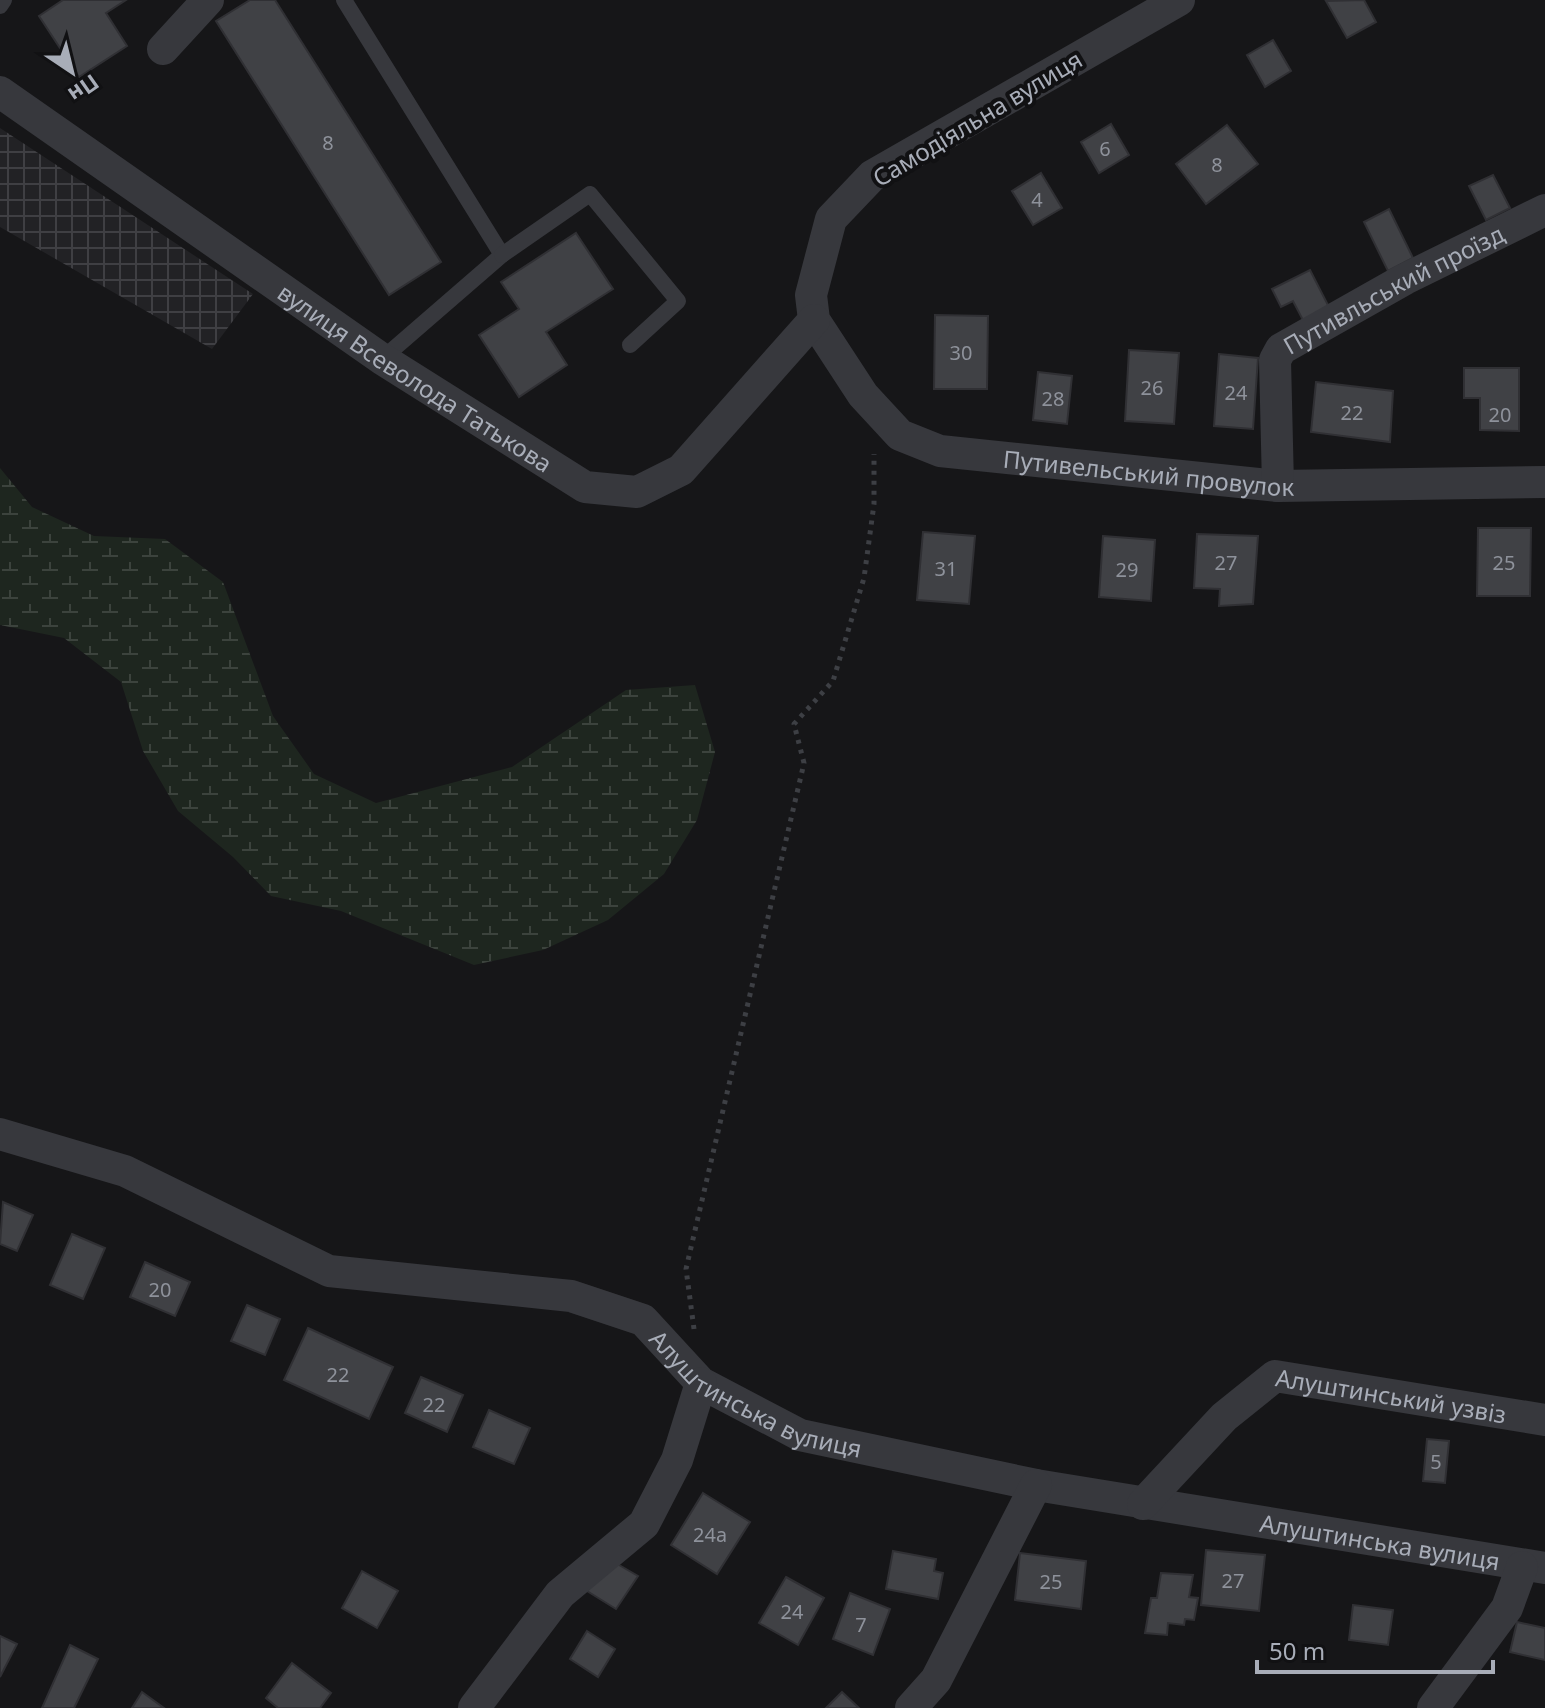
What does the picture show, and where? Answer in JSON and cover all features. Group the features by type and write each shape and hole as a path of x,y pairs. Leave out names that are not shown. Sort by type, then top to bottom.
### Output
{"street":[{"path":"163,49 208,0"},
{"name":"Самодіяльна вулиця","path":"814,320 811,295 831,219 872,176 1179,0"},
{"name":"вулиця Всеволода Татькова","path":"0,92 382,359 585,487 637,492 681,470 814,320"},
{"name":"Путивльський проїзд","path":"1278,486 1275,360 1281,349 1405,279 1545,210"},
{"name":"Путивельський провулок","path":"814,320 863,395 900,435 940,451 1278,486 1545,482"},
{"name":"Алуштинська вулиця","path":"0,1134 125,1171 329,1271 571,1296 643,1320 701,1383 800,1435 1036,1485 1534,1568"},
{"name":"Алуштинський узвіз","path":"1143,1504 1224,1417 1275,1376 1545,1420"},
{"path":"474,1708 560,1594 644,1524 677,1460 701,1383"},
{"path":"911,1708 936,1680 1036,1485"},
{"path":"1433,1708 1534,1568"}],"lane":[{"path":"0,6 4,0"},
{"path":"344,0 502,255"},
{"path":"382,359 502,255 590,194 678,301 630,345"}],"path":[{"path":"701,1383 686,1269 804,763 794,724 833,681 864,578 874,504 874,441 863,395"}],"shaded area":[{"path":"0,128 253,294 212,349 0,227"}],"green space":[{"path":"0,468 32,507 94,536 165,539 223,582 273,716 314,774 376,803 512,767 626,690 695,685 715,752 697,820 664,874 608,920 543,950 474,965 341,911 271,896 233,857 178,811 143,751 121,682 64,638 0,625"}],"building":[{"path":"63,0 126,0 106,13 127,46 79,77 39,16"},
{"path":"250,0 275,0 441,262 389,295 216,21"},
{"path":"1364,0 1376,22 1347,38 1326,1"},
{"path":"1273,40 1291,71 1265,87 1247,55"},
{"path":"1111,124 1129,155 1099,173 1081,142"},
{"path":"1227,125 1258,164 1206,204 1176,164"},
{"path":"1041,173 1062,208 1033,225 1012,191"},
{"path":"1493,175 1510,208 1486,220 1469,186"},
{"path":"1389,209 1413,258 1388,271 1364,222"},
{"path":"576,233 613,289 546,332 567,365 519,397 479,335 519,309 501,282"},
{"path":"1310,270 1331,311 1305,324 1293,301 1281,307 1272,289"},
{"path":"935,315 988,316 987,389 934,389"},
{"path":"1129,350 1179,353 1174,424 1125,421"},
{"path":"1219,354 1258,358 1253,429 1214,426"},
{"path":"1464,368 1519,368 1519,431 1480,430 1480,398 1464,398"},
{"path":"1038,372 1072,376 1067,424 1033,420"},
{"path":"1316,382 1393,391 1390,442 1311,432"},
{"path":"1478,528 1531,528 1530,596 1477,596"},
{"path":"923,532 975,536 969,604 917,600"},
{"path":"1197,534 1258,536 1253,604 1219,606 1220,589 1194,588"},
{"path":"1103,536 1155,540 1151,601 1099,597"},
{"path":"3,1202 33,1215 17,1251 0,1244"},
{"path":"72,1234 105,1248 83,1299 50,1285"},
{"path":"145,1262 190,1282 175,1316 130,1297"},
{"path":"247,1305 280,1319 265,1355 231,1341"},
{"path":"308,1328 393,1367 369,1419 284,1380"},
{"path":"421,1377 463,1395 447,1432 405,1413"},
{"path":"489,1410 530,1428 514,1464 473,1447"},
{"path":"1427,1439 1449,1441 1445,1483 1423,1481"},
{"path":"703,1493 750,1522 717,1574 671,1545"},
{"path":"1206,1550 1265,1555 1259,1611 1201,1605"},
{"path":"893,1551 936,1559 934,1571 943,1573 938,1599 886,1589"},
{"path":"1020,1553 1086,1561 1081,1609 1015,1600"},
{"path":"607,1558 638,1576 616,1609 587,1591"},
{"path":"362,1571 398,1591 377,1628 342,1608"},
{"path":"1161,1573 1193,1575 1189,1597 1198,1598 1194,1620 1185,1619 1184,1625 1168,1623 1167,1635 1145,1633 1151,1598 1157,1598"},
{"path":"786,1577 824,1598 798,1645 759,1623"},
{"path":"850,1593 890,1609 873,1655 833,1639"},
{"path":"1353,1605 1393,1610 1388,1645 1349,1640"},
{"path":"1517,1622 1545,1628 1545,1660 1510,1652"},
{"path":"587,1631 615,1649 598,1677 570,1659"},
{"path":"0,1636 17,1644 0,1677"},
{"path":"70,1645 98,1659 74,1708 42,1708"},
{"path":"292,1663 331,1693 320,1708 278,1708 266,1698"},
{"path":"142,1692 164,1708 132,1708"},
{"path":"842,1692 859,1708 826,1708"}]}
